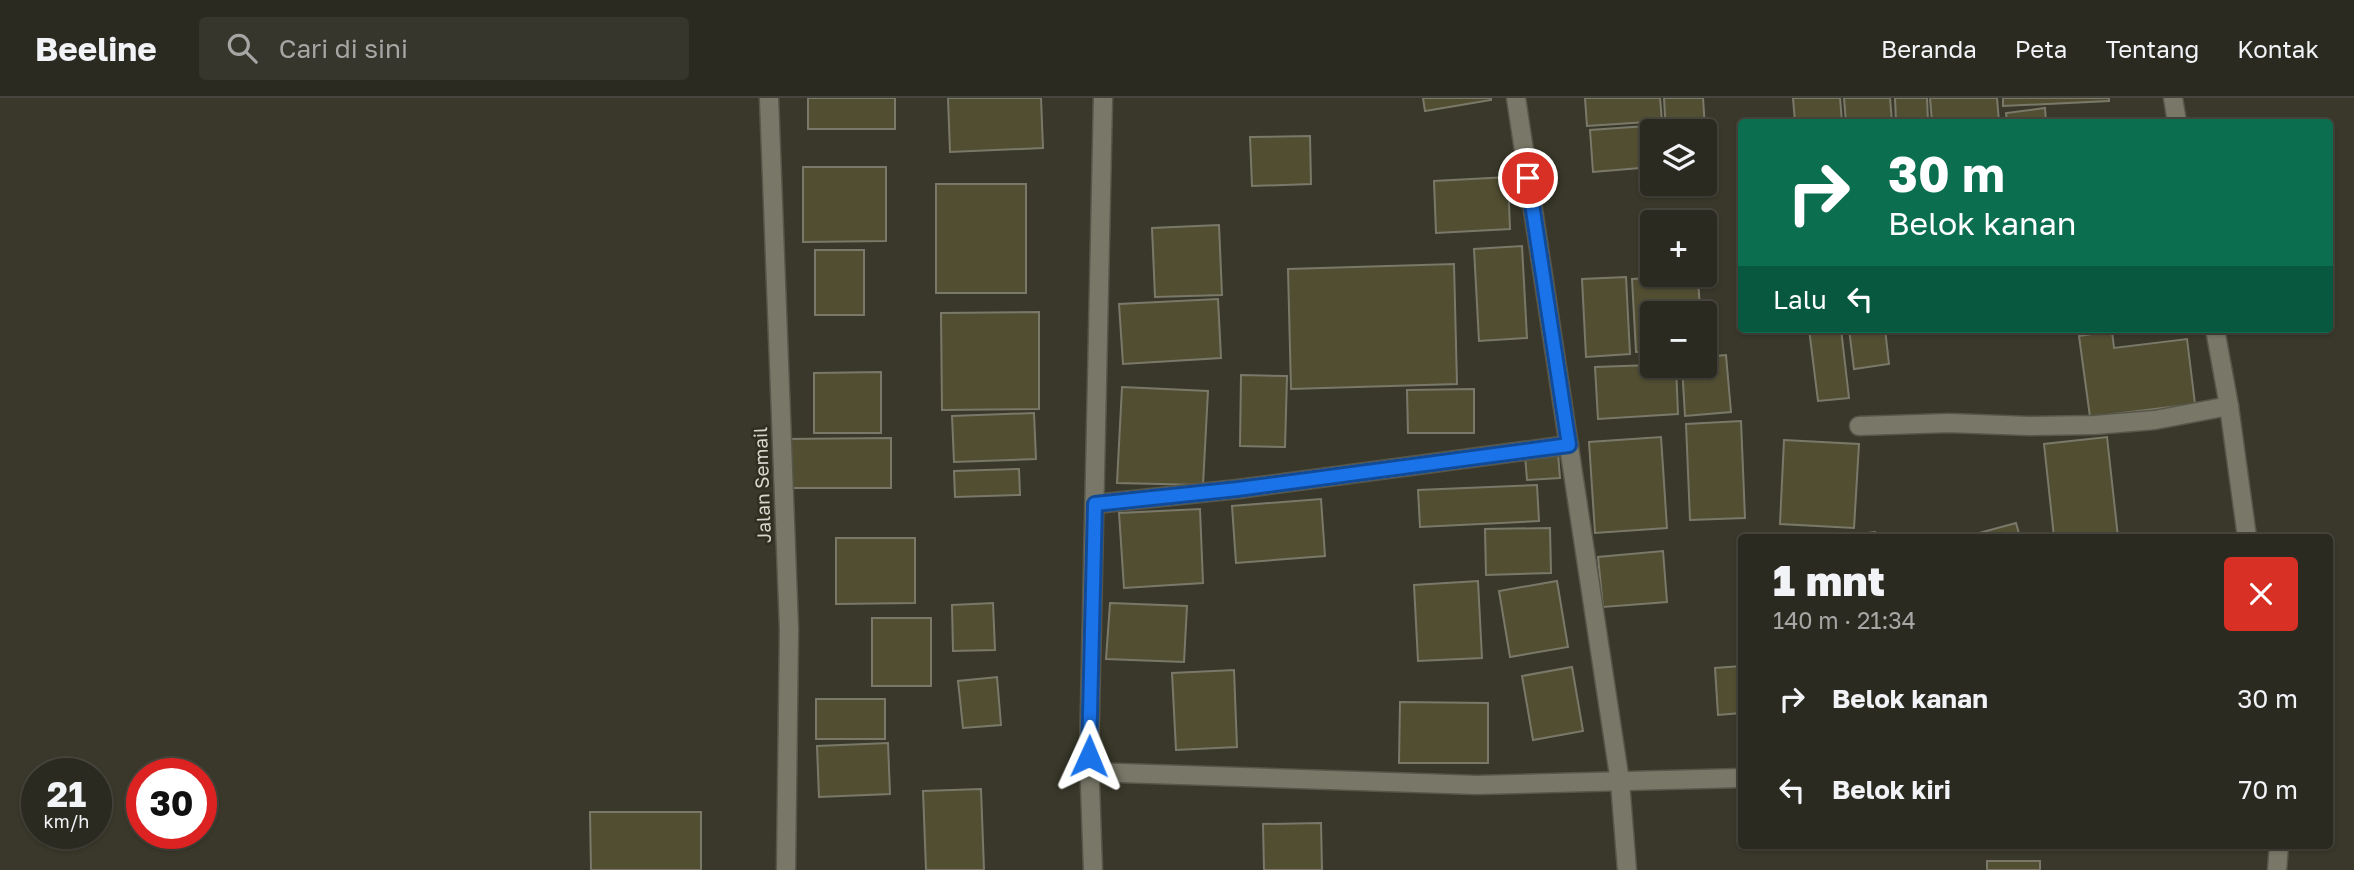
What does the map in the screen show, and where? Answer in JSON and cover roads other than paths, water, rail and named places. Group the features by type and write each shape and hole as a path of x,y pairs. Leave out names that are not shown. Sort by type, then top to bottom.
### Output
{"street":[{"name":"Jalan Semail","path":"769,98 789,629 786,870"},
{"path":"1093,870 1090,772 1104,98"},
{"path":"1516,98 1620,782 1627,870"},
{"path":"2173,98 2176,119"},
{"path":"2216,333 2248,534"},
{"path":"1859,426 1949,423 2095,425 2155,420 2229,406"},
{"path":"1095,504 1238,489 1569,445"},
{"path":"1090,772 1477,785 1738,778"},
{"path":"2277,870 2279,849"}]}
